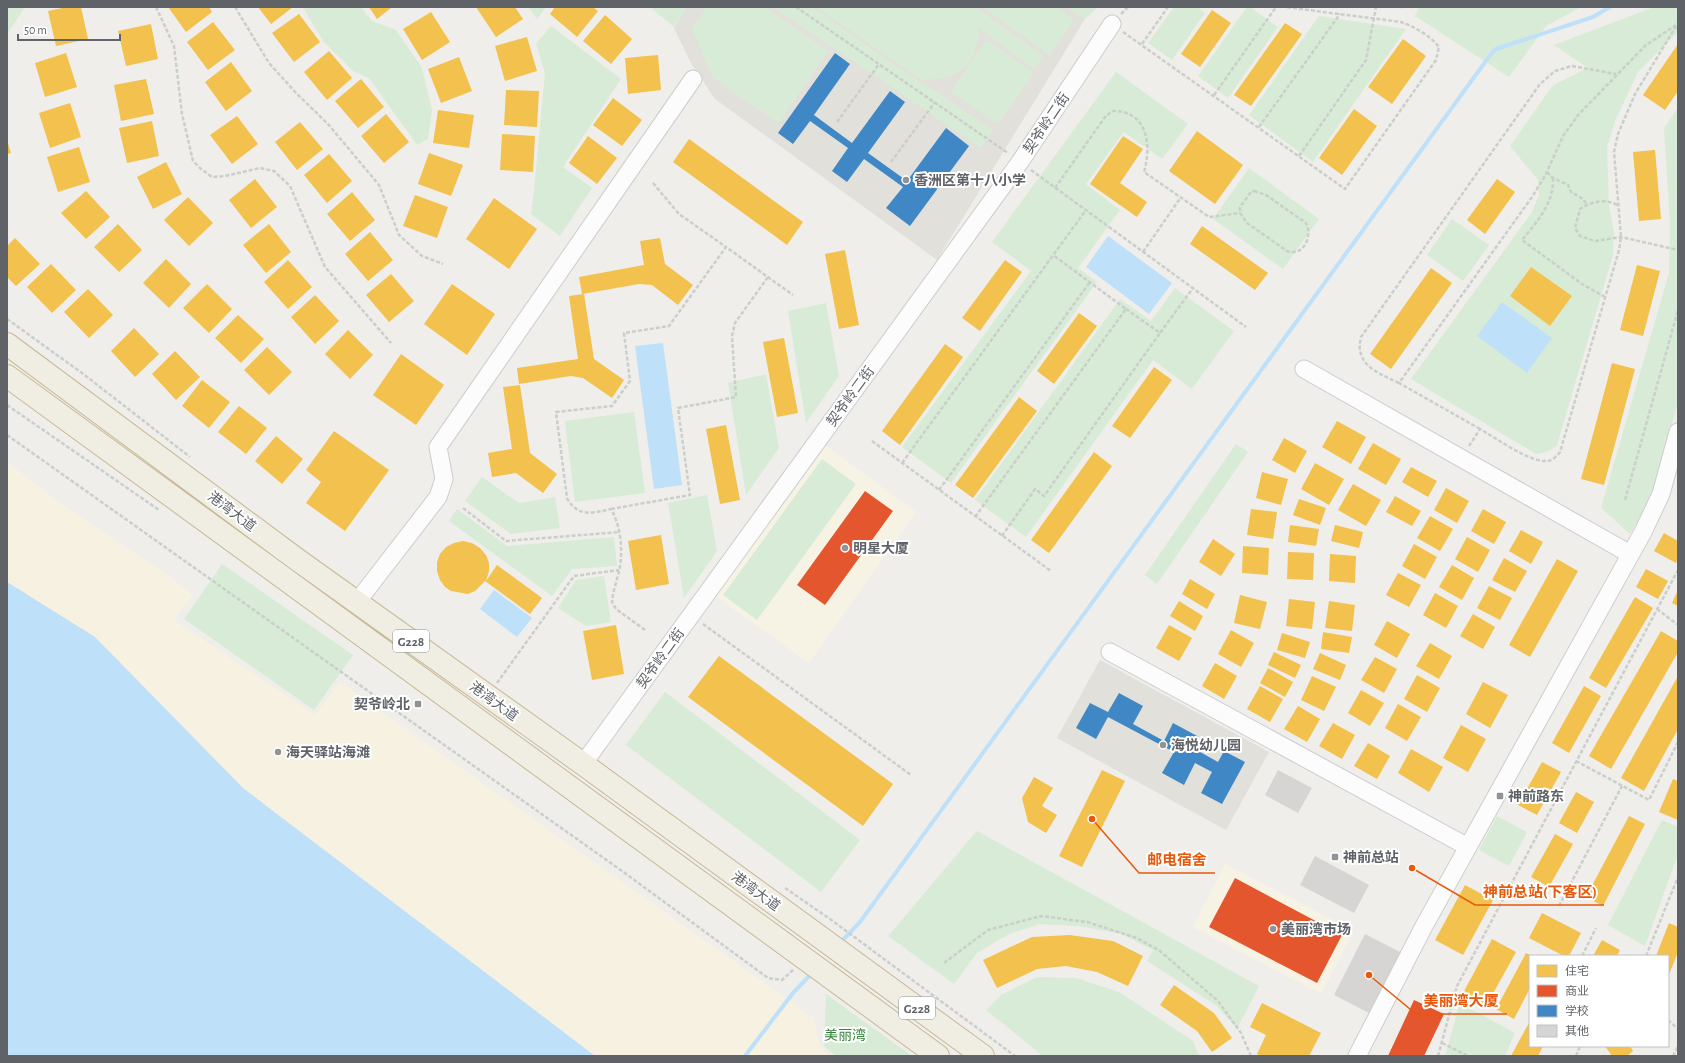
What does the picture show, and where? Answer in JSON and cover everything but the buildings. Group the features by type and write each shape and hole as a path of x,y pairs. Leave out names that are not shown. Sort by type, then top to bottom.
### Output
{"highway":[{"name":"港湾大道","path":"7,344 357,602 583,764 824,928 850,961 983,1056"},
{"name":"港湾大道","path":"7,376 798,963 836,981 938,1056"}],"street":[{"name":"契爷岭二街","path":"583,764 1020,162 1112,24"},
{"path":"357,602 438,497 444,479 438,447 693,78"},
{"path":"1304,369 1630,554"},
{"path":"1357,1056 1414,946 1630,554 1661,494 1678,432"},
{"path":"1110,652 1468,847"}],"path":[{"path":"156,7 174,46 182,114 193,161 201,170 212,177 225,176 260,168 274,171 290,186 325,267 391,343"},
{"path":"235,7 270,63 296,93 328,124 379,185 399,235 422,256 443,264"},
{"path":"796,7 1020,162 1246,326"},
{"path":"1142,44 1168,7"},
{"path":"1214,95 1276,7"},
{"path":"1112,24 1345,189 1436,60 1439,47 1436,43 1401,22 1285,7"},
{"path":"1299,156 1366,60 1376,7"},
{"path":"1259,127 1340,14"},
{"path":"1399,384 1532,197 1547,172 1563,136 1579,114 1646,45 1678,23"},
{"path":"1617,74 1572,66 1555,71 1540,84 1361,337 1359,347 1361,357 1367,366 1526,456 1538,461 1555,458 1560,452 1619,250 1621,237 1614,152 1618,134 1635,94 1678,23"},
{"path":"837,122 879,64"},
{"path":"891,162 935,102"},
{"path":"1055,188 1105,117 1112,111 1123,110 1139,120 1144,130 1147,142 1148,160 1144,172 1209,217 1240,213"},
{"path":"1547,172 1553,178 1568,185 1571,192 1583,199 1587,205"},
{"path":"1553,178 1554,190 1549,201 1538,221 1522,240 1582,284 1605,297"},
{"path":"653,183 679,214 793,295"},
{"path":"1251,192 1260,192 1306,224 1308,228 1308,238 1304,247 1299,251 1292,253 1286,251 1247,223 1240,213 1240,207 1251,192"},
{"path":"1143,252 1181,197"},
{"path":"1618,205 1612,202 1604,201 1587,205 1580,209 1575,228 1580,236 1595,241 1621,237 1678,250"},
{"path":"902,463 1086,210"},
{"path":"726,247 669,326 624,333 630,381 612,406 556,412 567,498 571,505 590,514 690,495 678,408 736,397 732,336 733,329 735,323 768,277"},
{"path":"1053,255 1160,333"},
{"path":"938,490 1090,282"},
{"path":"1002,536 1035,489 1044,496 1192,288"},
{"path":"975,517 1126,309"},
{"path":"1625,500 1678,310"},
{"path":"1462,459 1480,429"},
{"path":"7,435 609,862 768,978 782,980 798,963"},
{"path":"872,441 1051,572"},
{"path":"463,508 506,541 620,532"},
{"path":"611,509 617,519 620,532 619,570 612,602 616,608 645,630"},
{"path":"496,684 574,576 619,570"},
{"path":"1438,1056 1457,986 1678,570"},
{"path":"1657,609 1678,625"},
{"path":"691,616 911,775"},
{"path":"1576,762 1649,800 1678,742"},
{"path":"1559,906 1622,786"},
{"path":"1646,955 1678,876"},
{"path":"944,963 988,930 1041,916 1087,922 1137,938 1160,951 1218,1001 1241,1033 1251,1056"},
{"path":"824,928 864,944 1015,1056"},
{"path":"1582,955 1596,928"},
{"path":"1669,1021 1678,1029"},
{"path":"1442,1043 1468,1056"},
{"path":"1673,1056 1678,1046"}],"shaded area":[{"name":"香洲区第十八小学","path":"686,7 1068,7 1085,19 937,260 715,99 692,65 674,28"},
{"path":"825,445 916,512 809,663 713,594"},
{"name":"海悦幼儿园","path":"1100,660 1269,752 1226,830 1057,738"},
{"name":"美丽湾市场","path":"1225,864 1354,931 1321,994 1193,927"}],"green space":[{"path":"7,7 25,7 7,34"},
{"path":"303,7 361,7 372,21 396,30 422,68 432,110 428,139 417,145 369,78 353,71 323,41"},
{"path":"528,7 546,7 537,19"},
{"path":"650,7 686,7 674,27"},
{"path":"707,7 764,7 828,51 779,123 713,78 692,29"},
{"path":"773,7 812,7 922,84 937,92 993,130 981,148"},
{"path":"816,7 976,7 1043,56 1034,69 979,28 973,55 962,69 955,74 946,77 924,80 915,76"},
{"path":"983,7 1057,7 1074,20 1049,55"},
{"path":"1068,7 1098,7 1085,19"},
{"path":"1174,7 1197,7 1205,13 1172,60 1148,43"},
{"path":"1247,7 1250,7 1278,27 1228,98 1198,76"},
{"path":"1419,7 1581,7 1546,26 1509,77 1415,16"},
{"path":"1654,7 1678,7 1678,32 1638,72 1615,121 1607,147 1609,205 1614,233 1613,255 1557,445 1552,449 1536,454 1411,379 1532,212 1539,195 1538,180 1510,146 1553,85 1588,68 1554,45"},
{"path":"1319,16 1406,29 1313,162 1249,115"},
{"path":"551,26 621,79 563,167 592,188 560,236 531,214 545,73 536,44"},
{"path":"986,40 1034,73 998,124 951,92"},
{"path":"1116,72 1188,124 1162,159 1124,132 1086,184 1120,210 1078,268 1097,282 951,483 902,447 1031,271 992,242"},
{"path":"1678,108 1678,402 1653,494 1630,534 1601,508 1669,273 1670,223 1664,128"},
{"path":"1249,168 1319,219 1283,269 1213,219"},
{"path":"1452,219 1489,245 1463,281 1427,255"},
{"path":"1175,288 1234,331 1192,389 1153,360 1026,537 975,500 1120,299 1151,321"},
{"path":"826,303 839,376 806,423 788,311"},
{"path":"766,374 779,448 746,495 728,383"},
{"path":"634,412 645,493 575,502 565,421"},
{"path":"1236,444 1248,452 1157,584 1145,575"},
{"path":"822,459 856,484 757,620 723,595"},
{"path":"482,477 519,503 555,497 560,528 511,534 465,501"},
{"path":"707,495 717,551 684,598 668,503"},
{"path":"457,509 507,546 614,537 617,566 572,569 552,596 449,521"},
{"path":"222,564 353,655 314,710 184,619"},
{"path":"604,576 611,622 586,626 558,608 576,580"},
{"path":"665,692 860,840 821,892 626,745"},
{"path":"1497,816 1527,832 1509,866 1479,850"},
{"path":"1662,820 1678,827 1678,854 1645,946 1608,925"},
{"path":"977,831 1259,986 1237,1029 1217,1006 1147,961 1153,950 1121,934 1078,926 1040,924 1009,934 977,953 954,984 888,936"},
{"path":"1037,977 1076,978 1119,992 1193,1041 1199,1056 1043,1056 986,1010 1001,995"},
{"name":"美丽湾","path":"826,994 912,1056 836,1056 824,1046"},
{"path":"1460,1003 1515,1033 1505,1056 1445,1056"}],"sand":[{"path":"7,462 58,501 117,542 163,571 193,595 174,620 315,715 340,682 814,1018 820,1047 831,1056 595,1056 243,788 95,637 7,582"}],"water":[{"path":"1108,236 1172,283 1149,314 1086,267"},
{"path":"1502,302 1552,338 1527,373 1477,336"},
{"path":"663,343 682,485 654,489 635,346"},
{"path":"7,582 95,637 243,788 595,1056 7,1056"},
{"path":"494,590 532,618 517,637 480,609"}],"waterway":[{"path":"839,944 860,922 1491,54 1496,49 1593,17 1610,7"},
{"path":"745,1056 793,993 813,972"}],"place":[{"name":"香洲区第十八小学","path":"906,180"},
{"name":"明星大厦","path":"845,548"},
{"name":"契爷岭北","path":"418,704"},
{"name":"海悦幼儿园","path":"1163,745"},
{"name":"海天驿站海滩","path":"278,752"},
{"name":"神前路东","path":"1500,796"},
{"name":"邮电宿舍","path":"1092,819"},
{"name":"神前总站","path":"1335,857"},
{"name":"神前总站(下客区)","path":"1412,868"},
{"name":"美丽湾市场","path":"1273,929"},
{"name":"美丽湾大厦","path":"1369,975"}]}
